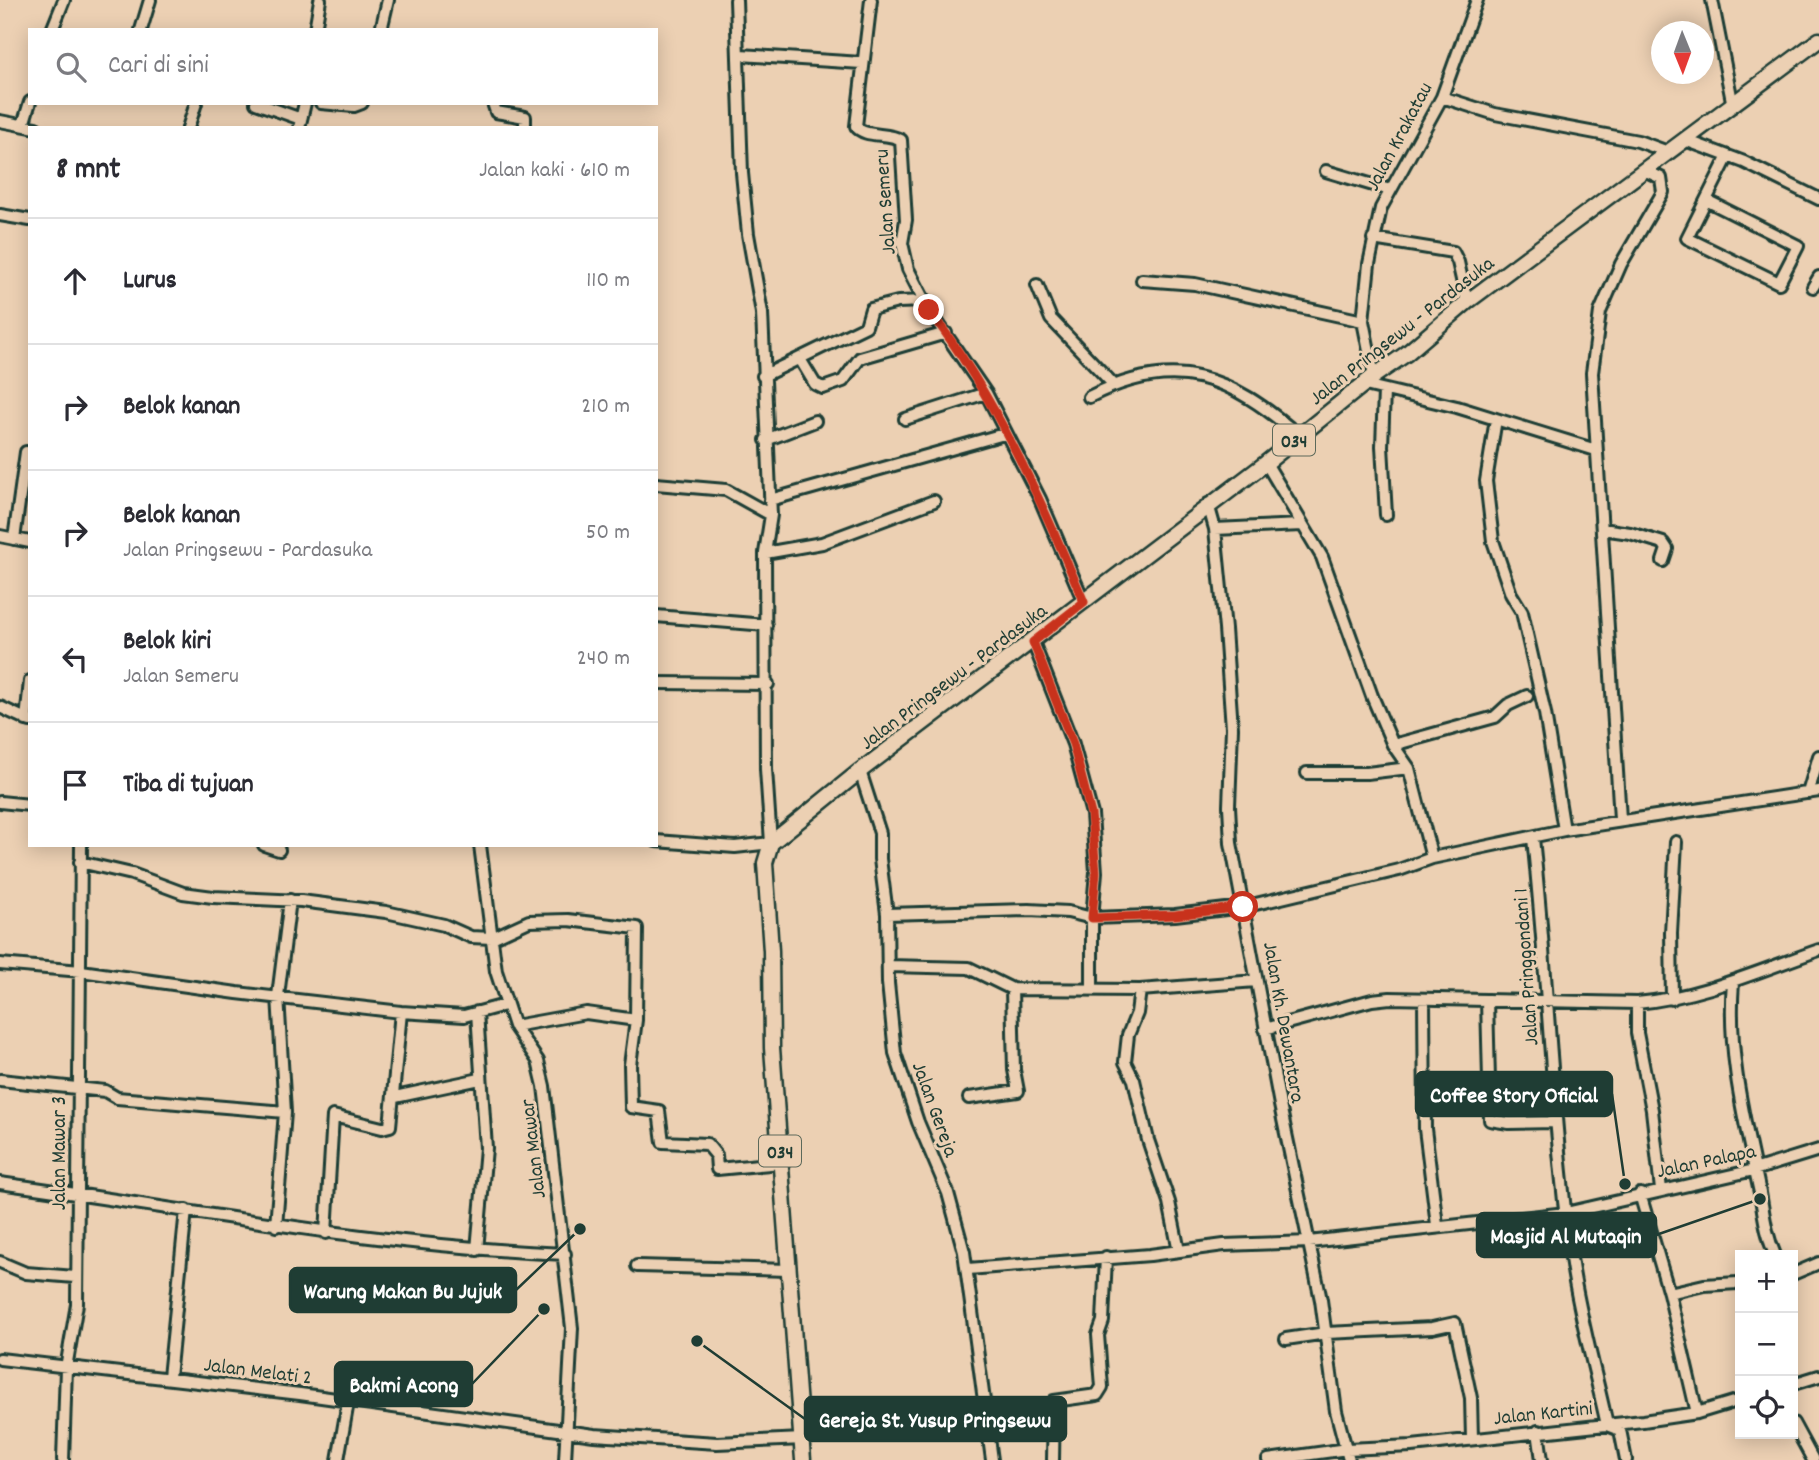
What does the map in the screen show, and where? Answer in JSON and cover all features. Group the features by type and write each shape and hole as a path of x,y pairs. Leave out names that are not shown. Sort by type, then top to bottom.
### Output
{"main road":[{"name":"Jalan Pringsewu - Pardasuka","path":"771,843 860,771 1033,642 1208,504 1266,463 1370,380 1406,355 1467,302 1819,40"},
{"name":"034","path":"771,843 765,863 771,951 772,1048 803,1460"}],"street":[{"path":"53,28 64,0"},
{"path":"142,28 150,0"},
{"path":"315,28 320,0"},
{"path":"381,28 388,0"},
{"path":"658,841 735,847 771,843 766,769 768,684 765,553 771,515 762,313 748,234 742,173 736,0"},
{"name":"Jalan Semeru","path":"871,0 856,126 864,132 893,135 901,140 906,220 902,243 908,269 925,301 986,393 1004,434 1040,499 1084,602"},
{"name":"Jalan Krakatau","path":"1370,380 1363,321 1373,239 1390,190 1442,97 1477,0"},
{"path":"1712,0 1733,106"},
{"path":"740,55 862,63"},
{"path":"1442,97 1495,114 1638,141 1668,152"},
{"path":"23,125 29,105"},
{"path":"189,126 195,105"},
{"path":"260,105 300,124 305,105"},
{"path":"494,105 496,112 525,117 525,126"},
{"path":"0,121 28,126"},
{"path":"1685,140 1728,156 1819,199"},
{"path":"1706,200 1798,246 1779,284 1687,238 1706,200 1728,156"},
{"path":"1620,819 1592,373 1600,312 1621,264 1663,192 1661,178 1644,170"},
{"path":"1326,171 1390,190"},
{"path":"0,215 28,220"},
{"path":"1373,239 1453,252 1458,262 1467,302"},
{"path":"1142,280 1195,284 1363,321"},
{"path":"1037,285 1051,319 1113,384"},
{"path":"763,376 866,326 871,310 898,302 925,301"},
{"path":"800,359 815,384 823,388 843,381 860,358 946,333"},
{"path":"1089,397 1113,384 1146,374 1203,378 1237,389 1263,404 1299,436"},
{"path":"1370,380 1384,391 1496,419 1596,450"},
{"path":"1384,391 1382,446 1386,515"},
{"path":"905,419 986,393"},
{"path":"1496,419 1486,481 1493,541 1511,594 1522,612 1545,713 1564,830"},
{"path":"766,440 815,421"},
{"path":"770,500 1004,434"},
{"path":"14,539 26,452"},
{"path":"1266,463 1322,558 1345,626 1354,642 1393,746 1409,768 1432,858"},
{"path":"658,484 726,490 771,515"},
{"path":"765,553 822,543 934,501"},
{"name":"Jalan Kh. Dewantara","path":"1208,504 1215,529 1232,728 1229,823 1265,1029 1326,1333 1326,1350 1336,1411 1348,1455"},
{"path":"1215,529 1302,525"},
{"path":"1602,529 1630,533 1663,543 1667,549 1663,561"},
{"path":"0,536 28,542"},
{"path":"658,616 766,625"},
{"path":"1033,642 1073,744 1091,814 1096,872 1092,918 1092,990"},
{"path":"658,683 768,684"},
{"path":"1393,746 1495,717 1508,705 1527,696"},
{"path":"0,707 28,720"},
{"path":"887,914 1029,910 1068,912 1092,918 1175,915 1243,907 1399,870 1432,858 1564,830 1620,819 1813,792 1819,756"},
{"path":"1307,773 1367,773 1409,768"},
{"name":"Jalan Gereja","path":"860,771 880,833 895,1053 918,1122 948,1193 968,1269 992,1460"},
{"path":"0,802 28,805"},
{"name":"Jalan Pringgondani 1","path":"1534,838 1548,1002 1554,1122 1566,1213 1588,1350 1608,1425 1620,1430 1626,1460"},
{"path":"1672,999 1671,933 1676,842"},
{"name":"Jalan Mawar 3","path":"63,1460 66,1368 77,1304 75,1277 81,847"},
{"path":"270,847 279,850"},
{"name":"Jalan Mawar","path":"480,847 496,971 505,1005 514,1026 538,1062 565,1254 572,1328 565,1460"},
{"path":"80,862 132,874 183,893 213,898 290,900 408,916 444,925 471,937 492,939 529,920 568,920 637,929 636,1020 630,1065 631,1104 635,1108 659,1111 663,1142 707,1144 716,1155 718,1169 781,1163"},
{"path":"276,1226 285,1112 278,996 290,900"},
{"path":"1265,1029 1372,1000 1637,1003 1672,999 1733,982 1819,950"},
{"path":"0,964 81,971 401,1012 464,1016 505,1005"},
{"path":"888,965 969,968 1012,989 1140,990 1256,981"},
{"path":"1733,982 1731,1040 1763,1216 1773,1250"},
{"path":"970,1098 1018,1091 1014,1070 1012,989"},
{"path":"1140,990 1137,1013 1128,1035 1125,1062 1134,1080 1148,1140 1169,1202 1179,1251"},
{"path":"1424,999 1425,1129 1437,1225"},
{"path":"1487,1000 1490,1119 1509,1123 1554,1122"},
{"path":"1637,1003 1640,1051 1652,1111 1661,1189"},
{"path":"327,1233 333,1116 382,1128 390,1126 395,1097 401,1012"},
{"path":"477,1012 486,1148 477,1250"},
{"path":"514,1026 586,1013 636,1020"},
{"path":"395,1097 481,1079"},
{"path":"0,1080 105,1091 114,1098 285,1112"},
{"name":"Jalan Palapa","path":"968,1269 1236,1244 1309,1242 1437,1225 1566,1213 1661,1189 1754,1170 1819,1150"},
{"path":"0,1183 327,1233 477,1250 565,1254"},
{"path":"1640,1195 1669,1293 1697,1413"},
{"path":"169,1377 186,1210"},
{"path":"1053,1460 1054,1401 1097,1395 1102,1387 1098,1335 1103,1321 1106,1257"},
{"path":"0,1262 26,1273 75,1277"},
{"path":"1798,1272 1819,1263"},
{"path":"637,1266 788,1270"},
{"path":"1669,1293 1704,1284 1735,1283"},
{"path":"1286,1339 1326,1333 1396,1331 1455,1323 1471,1398 1472,1439"},
{"name":"Jalan Melati 2","path":"0,1359 169,1377 568,1431 717,1443 803,1439"},
{"path":"1798,1382 1819,1376"},
{"path":"338,1460 348,1402"},
{"name":"Jalan Kartini","path":"1268,1460 1348,1455 1608,1425 1697,1413 1735,1402"},
{"path":"1538,1431 1542,1460"},
{"path":"1798,1432 1813,1460"}],"place":[{"name":"Coffee Story Oficial","path":"1625,1184"},
{"name":"Masjid Al Mutaqin","path":"1760,1199"},
{"name":"Warung Makan Bu Jujuk","path":"580,1229"},
{"name":"Bakmi Acong","path":"544,1309"},
{"name":"Gereja St. Yusup Pringsewu","path":"697,1341"}],"route":[{"path":"929,310 986,393 1004,434 1040,499 1084,602 1033,642 1073,744 1091,814 1096,872 1092,918 1175,915 1243,907"}]}
